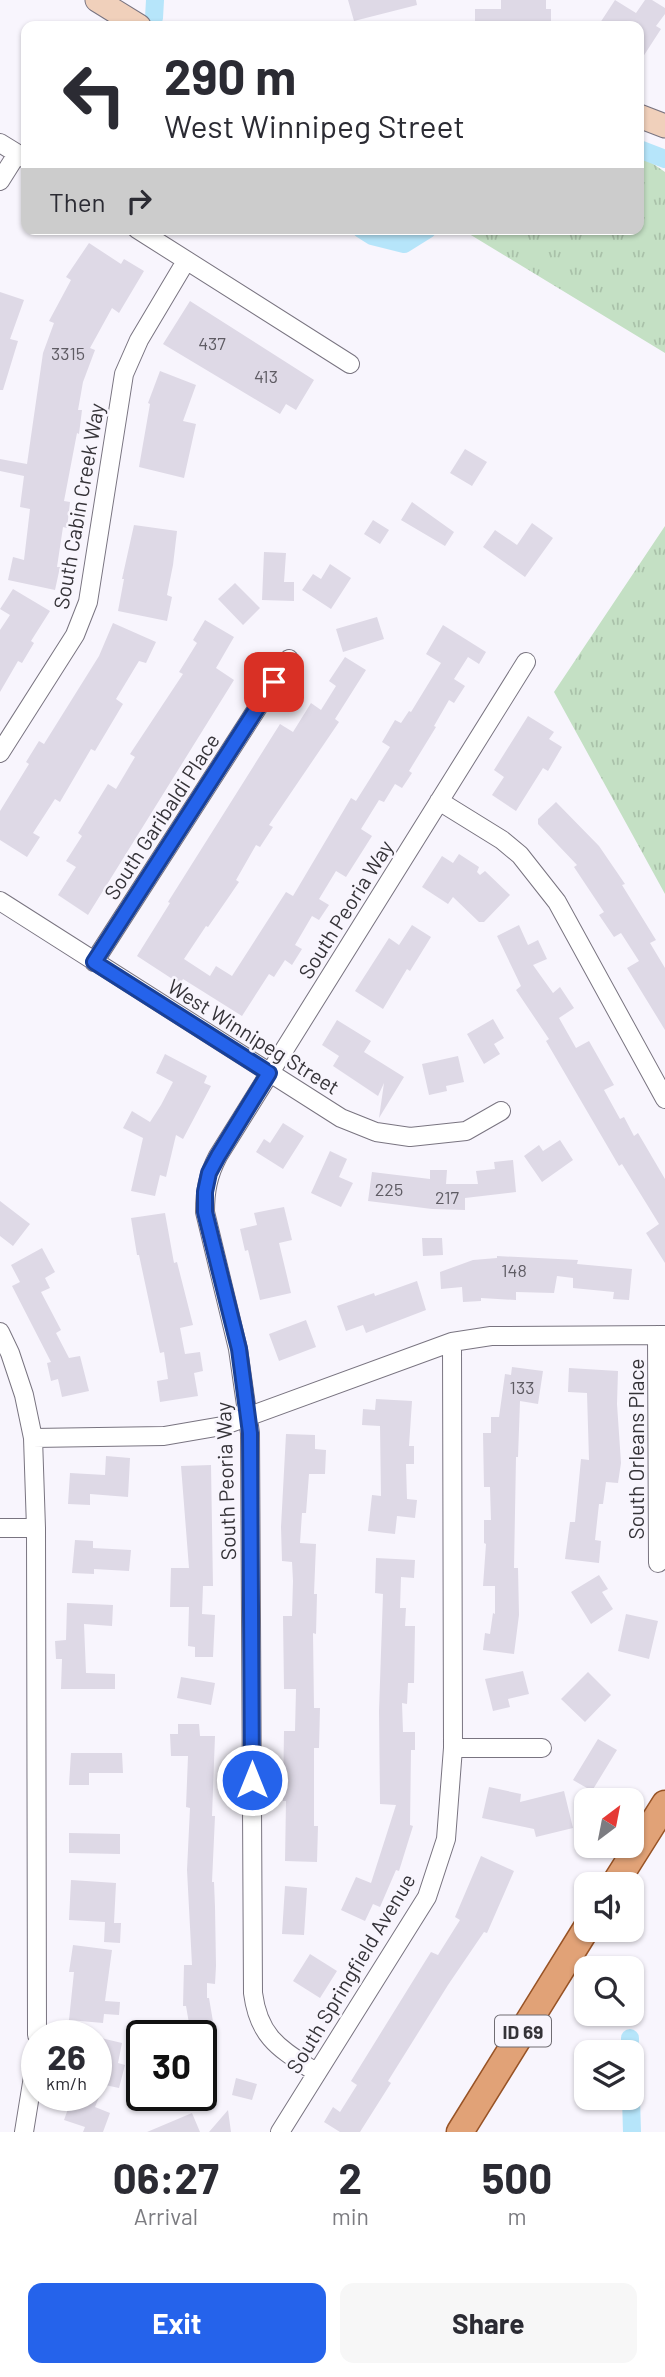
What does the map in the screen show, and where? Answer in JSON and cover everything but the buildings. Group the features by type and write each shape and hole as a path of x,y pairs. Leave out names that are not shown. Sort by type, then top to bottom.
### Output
{"main road":[{"path":"97,0 131,21"},
{"path":"644,118 665,126"},
{"path":"622,1872 665,1804"},
{"name":"ID 69","path":"460,2132 578,1942"}],"street":[{"path":"0,143 21,156"},
{"path":"0,181 21,158"},
{"path":"145,235 349,364"},
{"name":"South Cabin Creek Way","path":"0,753 75,635 88,602 124,374 139,340 186,261"},
{"name":"South Garibaldi Place","path":"94,962 289,659"},
{"name":"South Peoria Way","path":"317,2073 276,2046 264,2031 256,2013 253,1993 250,1446 239,1349 205,1212 205,1192 209,1173 218,1156 526,662"},
{"path":"439,801 502,840 520,855 557,902 665,1099"},
{"name":"West Winnipeg Street","path":"0,901 341,1118 376,1132 411,1137 466,1131 501,1111"},
{"path":"0,1332 24,1395 33,1438 36,1528 37,2020"},
{"path":"33,1438 164,1436 222,1426 452,1342 491,1336 661,1335"},
{"name":"South Orleans Place","path":"658,1563 661,1335"},
{"name":"South Springfield Avenue","path":"280,2132 427,1897 446,1839 453,1748 452,1342"},
{"path":"0,1528 36,1528"},
{"path":"453,1748 542,1748"},
{"path":"24,2132 27,2111"}],"green space":[{"path":"644,157 665,172 665,353 471,235 644,235"},
{"path":"665,526 665,894 554,692"}],"waterway":[{"path":"154,18 155,0"},
{"path":"644,151 665,159"},
{"path":"370,235 404,244 418,235"},
{"path":"631,2110 632,2132"}],"route":[{"path":"252,1780 250,1433 239,1349 205,1212 205,1192 209,1173 218,1156 269,1073 94,962 274,682"}]}
